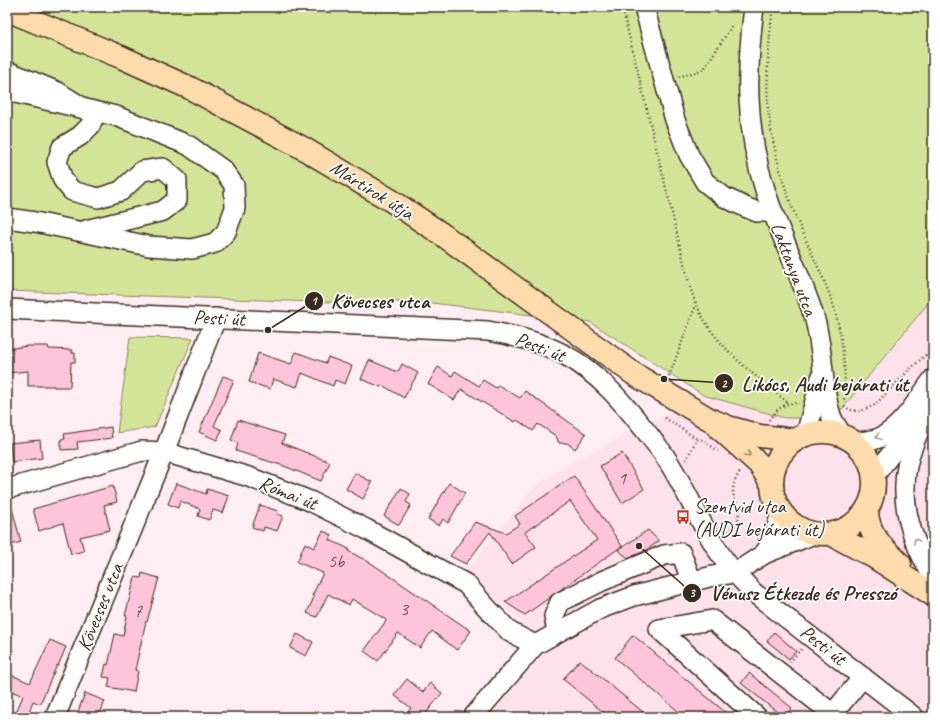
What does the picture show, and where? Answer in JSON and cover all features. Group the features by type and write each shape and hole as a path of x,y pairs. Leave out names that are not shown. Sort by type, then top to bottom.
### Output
{"main road":[{"name":"Mártírok útja","path":"7,10 121,57 190,88 301,147 392,201 444,235 628,370 709,419 728,427 760,436 801,437"},
{"name":"Mártírok útja","path":"709,419 759,464 772,484"},
{"name":"Mártírok útja","path":"849,439 829,432 813,433 801,437 788,446 776,463 773,474 772,484 776,504 790,522 801,530 823,534 930,587"},
{"path":"849,439 864,452 870,463 874,476 873,494 867,510 867,518 871,532 880,545 930,587"},
{"path":"823,534 840,532 855,523 867,510"}],"street":[{"name":"Laktanya utca","path":"644,7 675,120 689,155 705,182 724,197 745,207 757,212 772,212 807,295 815,321 820,344 828,405 832,418 849,439"},
{"path":"754,7 748,64 748,98 751,131 758,163 772,212"},
{"path":"7,71 58,92 85,109 94,117 90,126 80,136 62,147 57,162 63,180 72,191 98,198 121,191 142,170 163,168 177,180 177,200 163,211 83,231"},
{"path":"7,91 116,116 188,145 223,170 234,185 236,208 226,232 216,243 192,249 150,246 83,231 7,218"},
{"name":"Pesti út","path":"7,309 488,331 513,336 542,345 566,356 591,373 626,407 666,458 713,542 734,573 753,592 914,717"},
{"name":"Kövecses utca","path":"55,717 164,452 216,318"},
{"name":"Laktanya utca","path":"801,437 823,371"},
{"path":"849,439 879,438 889,432 900,422 933,379"},
{"path":"874,476 933,399"},
{"path":"930,587 926,564 912,534 906,512 904,489 908,461 915,439 926,421 933,404"},
{"name":"Római út","path":"7,489 142,451 164,452 256,480 310,501 366,529 466,584 510,632 535,645"},
{"path":"764,554 773,540 781,512"},
{"path":"474,717 535,645 600,609 634,596 713,576 734,573 764,554 823,534"},
{"path":"557,632 554,616 560,602 602,581 664,555 681,553 692,582"},
{"path":"757,717 659,628 712,620 832,715 863,677"}],"path":[{"path":"622,7 686,272 696,305 715,337 728,352 788,403"},
{"path":"773,7 768,79 769,115 778,162 790,202"},
{"path":"661,72 680,78 704,69 733,24"},
{"path":"675,380 669,376 696,305"},
{"path":"665,418 703,440 722,455"},
{"path":"685,463 698,438"},
{"path":"723,526 727,533"}],"shaded area":[{"path":"933,297 933,717 489,717 549,647 464,573 535,486 569,464 703,395 785,418 842,409"}],"green space":[{"path":"7,7 933,7 933,297 842,409 832,418 785,418 703,395 590,322 424,302 317,302 7,291"},
{"path":"130,337 193,338 155,427 117,433"}],"building":[{"path":"27,346 48,346 49,349 72,350 72,353 75,353 75,362 71,362 70,387 28,386 28,371 7,373 7,349"},
{"path":"296,352 326,363 328,357 352,366 345,384 335,380 333,386 302,373 297,387 273,379 270,389 249,382 258,353 291,364"},
{"path":"369,360 398,372 402,364 418,373 404,398 382,385 381,387 361,379"},
{"path":"438,367 452,376 455,371 479,386 483,380 496,388 498,385 520,398 525,391 586,434 575,449 567,443 559,443 556,436 538,424 533,431 517,420 515,422 461,389 454,400 428,384"},
{"path":"223,376 234,380 214,426 222,430 217,440 199,432"},
{"path":"238,420 285,435 282,443 330,462 321,481 284,466 236,451 238,443 231,440"},
{"path":"111,427 112,438 77,442 78,449 61,450 61,439 65,439 64,434"},
{"path":"40,440 42,458 12,462 10,443"},
{"path":"622,453 644,489 622,503 600,466"},
{"path":"355,473 372,482 363,499 346,489"},
{"path":"574,476 622,546 525,615 505,602 597,540 570,501 525,532 536,547 512,564 490,532 466,564 450,556 475,522 506,533 520,524 515,516"},
{"path":"176,483 206,494 207,489 229,496 223,513 213,510 209,520 198,516 200,509 180,501 178,508 168,504"},
{"path":"449,483 465,493 448,523 443,519 439,526 428,519"},
{"path":"113,486 117,502 104,505 110,530 80,537 84,551 71,554 63,523 39,531 33,509"},
{"path":"401,488 410,494 406,502 411,505 399,525 384,516"},
{"path":"10,501 21,542 7,546 7,502"},
{"path":"260,505 278,511 277,514 283,516 277,531 264,527 263,531 252,527"},
{"path":"648,530 659,541 645,551 628,558 618,550"},
{"path":"323,531 332,535 330,540 349,549 348,551 371,563 471,631 457,650 432,631 420,648 398,633 378,661 364,651 386,621 385,619 352,599 349,605 328,594 317,617 307,613 314,597 312,596 323,573 297,562 305,543 314,548"},
{"path":"142,573 159,578 147,622 146,621 135,670 138,671 134,692 108,687 110,678 103,677 106,664 108,665 115,634 123,636 127,616 125,616 135,577 141,578"},
{"path":"774,632 796,651 789,659 767,641"},
{"path":"297,634 313,642 306,656 290,648"},
{"path":"633,635 731,717 685,717 615,658"},
{"path":"50,640 66,647 58,666 57,665 40,704 33,701 27,717 14,717 23,696 7,689 7,673 30,683"},
{"path":"580,660 649,717 609,717 563,679"},
{"path":"749,673 792,708 785,717 783,717 741,683"},
{"path":"407,679 423,692 430,683 442,693 423,717 404,717 411,708 394,695"},
{"path":"85,693 105,701 99,717 76,717"}],"place":[{"name":"Kövecses utca","path":"268,330"},
{"name":"Likócs, Audi bejárati út","path":"664,379"},
{"name":"Szentvid utca (AUDI bejárati út)","path":"683,517"},
{"name":"Vénusz Étkezde és Presszó","path":"639,546"}]}
